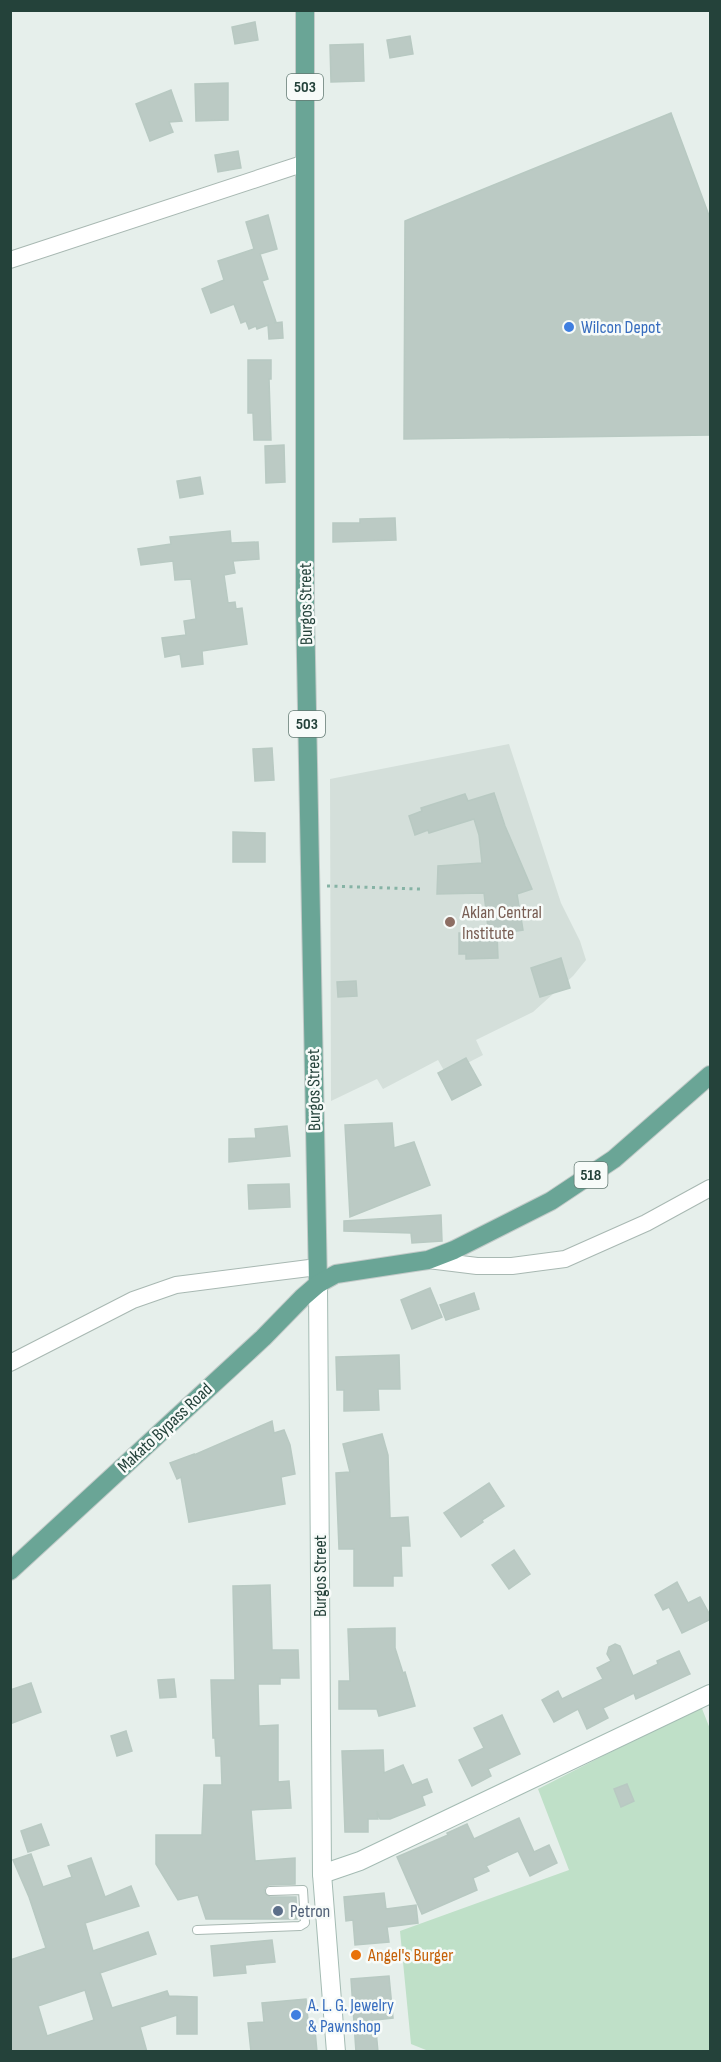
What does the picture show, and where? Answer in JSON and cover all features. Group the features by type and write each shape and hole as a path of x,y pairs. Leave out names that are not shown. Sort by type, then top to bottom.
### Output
{"main road":[{"name":"503","path":"304,163 305,10"},
{"name":"Burgos Street","path":"304,163 305,606 317,1276 322,1874 336,2052"},
{"name":"518","path":"317,1276 428,1260 454,1250 523,1215 578,1184 614,1159 711,1075"},
{"name":"Makato Bypass Road","path":"10,1571 262,1338 303,1297 317,1276"},
{"path":"322,1874 360,1861 711,1694"}],"street":[{"path":"10,260 304,163"},
{"path":"428,1260 477,1266 512,1266 565,1259 646,1223 711,1188"},
{"path":"10,1363 133,1300 176,1285 317,1276"}],"lane":[{"path":"197,1930 300,1926 305,1921 302,1890 270,1891"},
{"path":"304,1903 324,1902"}],"path":[{"path":"310,886 420,889"}],"shaded area":[{"name":"Aklan Central Institute","path":"509,744 561,903 580,941 586,960 573,976 533,1012 476,1040 483,1055 446,1074 438,1060 383,1089 377,1079 331,1101 330,779"}],"green space":[{"path":"701,1706 710,1729 710,2051 431,2052 411,2044 400,1931 569,1870 538,1789"}],"building":[{"path":"255,22 258,40 235,44 232,27"},
{"path":"410,36 413,54 390,58 387,40"},
{"path":"363,44 364,81 331,82 330,45"},
{"path":"228,83 228,120 196,121 195,84"},
{"path":"171,90 182,121 169,122 173,132 150,141 136,104"},
{"path":"671,113 711,221 711,435 404,439 405,221"},
{"path":"238,151 241,168 218,172 215,155"},
{"path":"268,215 277,249 260,254 268,279 262,281 276,322 274,323 282,322 283,338 269,339 268,325 249,329 246,321 241,323 234,304 211,313 202,289 224,280 218,261 254,249 246,222"},
{"path":"248,360 271,360 271,379 269,379 271,440 254,440 253,413 248,413"},
{"path":"284,445 285,482 266,483 265,446"},
{"path":"200,477 203,494 180,498 177,481"},
{"path":"395,518 396,540 333,542 333,523 360,523 360,519"},
{"path":"230,531 231,543 258,542 259,559 233,561 235,573 224,575 228,603 235,602 236,609 242,608 247,644 202,651 203,664 182,667 180,654 165,657 162,638 186,635 184,621 196,619 191,579 175,580 173,561 141,565 138,549 171,544 170,537"},
{"path":"272,748 274,780 255,781 253,749"},
{"path":"494,793 505,826 532,889 517,894 523,930 497,934 498,958 466,959 466,954 459,954 459,933 465,933 465,929 488,928 484,893 437,894 438,866 482,863 479,835 474,819 415,835 409,816 422,811 421,808 465,794 468,801"},
{"path":"233,832 265,833 265,862 233,862"},
{"path":"561,958 570,988 540,997 531,968"},
{"path":"356,981 357,996 338,997 337,982"},
{"path":"466,1058 481,1085 452,1100 438,1073"},
{"path":"392,1123 394,1148 414,1142 430,1185 350,1217 345,1125"},
{"path":"287,1126 290,1156 229,1162 229,1139 256,1138 255,1129"},
{"path":"289,1184 290,1207 249,1209 248,1185"},
{"path":"441,1215 442,1241 412,1243 411,1233 344,1231 344,1221"},
{"path":"430,1288 442,1317 412,1329 401,1300"},
{"path":"474,1293 479,1309 446,1320 440,1305"},
{"path":"399,1355 400,1389 378,1389 379,1410 344,1411 344,1390 337,1390 336,1357"},
{"path":"272,1421 274,1433 284,1430 290,1445 295,1474 281,1477 285,1504 189,1522 181,1477 177,1479 170,1463"},
{"path":"382,1434 388,1455 390,1518 408,1517 410,1546 401,1546 402,1576 393,1576 393,1586 354,1586 354,1549 339,1549 336,1473 350,1472 343,1444"},
{"path":"489,1483 504,1506 461,1537 444,1513"},
{"path":"514,1550 530,1574 509,1589 492,1565"},
{"path":"677,1582 688,1603 700,1597 711,1617 682,1633 669,1607 663,1610 655,1595"},
{"path":"270,1585 272,1650 298,1650 299,1678 280,1678 280,1684 258,1684 259,1726 278,1725 278,1782 289,1781 291,1808 251,1810 255,1861 295,1858 295,1884 269,1885 264,1892 270,1897 296,1897 297,1919 206,1919 198,1895 178,1900 156,1864 156,1835 202,1835 204,1785 222,1785 221,1756 216,1756 215,1738 213,1738 211,1680 235,1680 233,1586"},
{"path":"395,1628 395,1648 415,1706 379,1716 377,1709 339,1709 339,1681 350,1681 348,1629"},
{"path":"615,1644 620,1646 633,1676 679,1651 690,1674 636,1699 634,1693 603,1708 608,1718 587,1729 578,1709 554,1722 542,1700 558,1691 562,1699 603,1679 597,1668 611,1661 607,1654 609,1647"},
{"path":"174,1679 176,1697 160,1698 158,1680"},
{"path":"31,1683 41,1712 10,1724 10,1690"},
{"path":"502,1715 520,1754 488,1769 491,1776 472,1786 459,1760 484,1748 474,1728"},
{"path":"126,1731 132,1751 117,1756 111,1736"},
{"path":"383,1750 384,1773 403,1765 412,1785 427,1779 432,1792 422,1796 425,1805 390,1819 380,1819 377,1811 378,1819 368,1819 368,1832 345,1832 342,1751"},
{"path":"627,1784 634,1801 621,1807 614,1789"},
{"path":"519,1818 534,1852 549,1845 557,1863 530,1876 518,1851 486,1866 489,1871 473,1878 477,1890 422,1914 397,1857 448,1835 447,1833 467,1824 474,1839"},
{"path":"41,1824 49,1845 28,1852 21,1831"},
{"path":"31,1854 43,1887 72,1877 68,1866 91,1858 105,1897 131,1886 139,1906 85,1923 93,1951 148,1932 156,1954 100,1973 112,2008 167,1991 169,1996 197,1997 197,2034 177,2034 177,2015 140,2027 147,2052 10,2052 10,1960 46,1948 29,1897 13,1860","holes":["85,1990 94,2020 47,2036 38,2006"]},
{"path":"384,1893 386,1909 416,1905 418,1923 387,1927 389,1942 355,1945 353,1920 346,1921 344,1897"},
{"path":"272,1940 275,1962 245,1965 246,1973 214,1976 211,1946"},
{"path":"389,1976 393,2018 375,2020 378,2052 356,2052 351,1979"},
{"path":"306,1999 309,2031 315,2030 317,2052 251,2052 248,2023 264,2022 262,2003"}],"place":[{"name":"Wilcon Depot","path":"569,327"},
{"name":"Aklan Central Institute","path":"450,922"},
{"name":"Petron","path":"278,1911"},
{"name":"Angel's Burger","path":"356,1955"},
{"name":"A. L. G. Jewelry & Pawnshop","path":"296,2015"}]}
